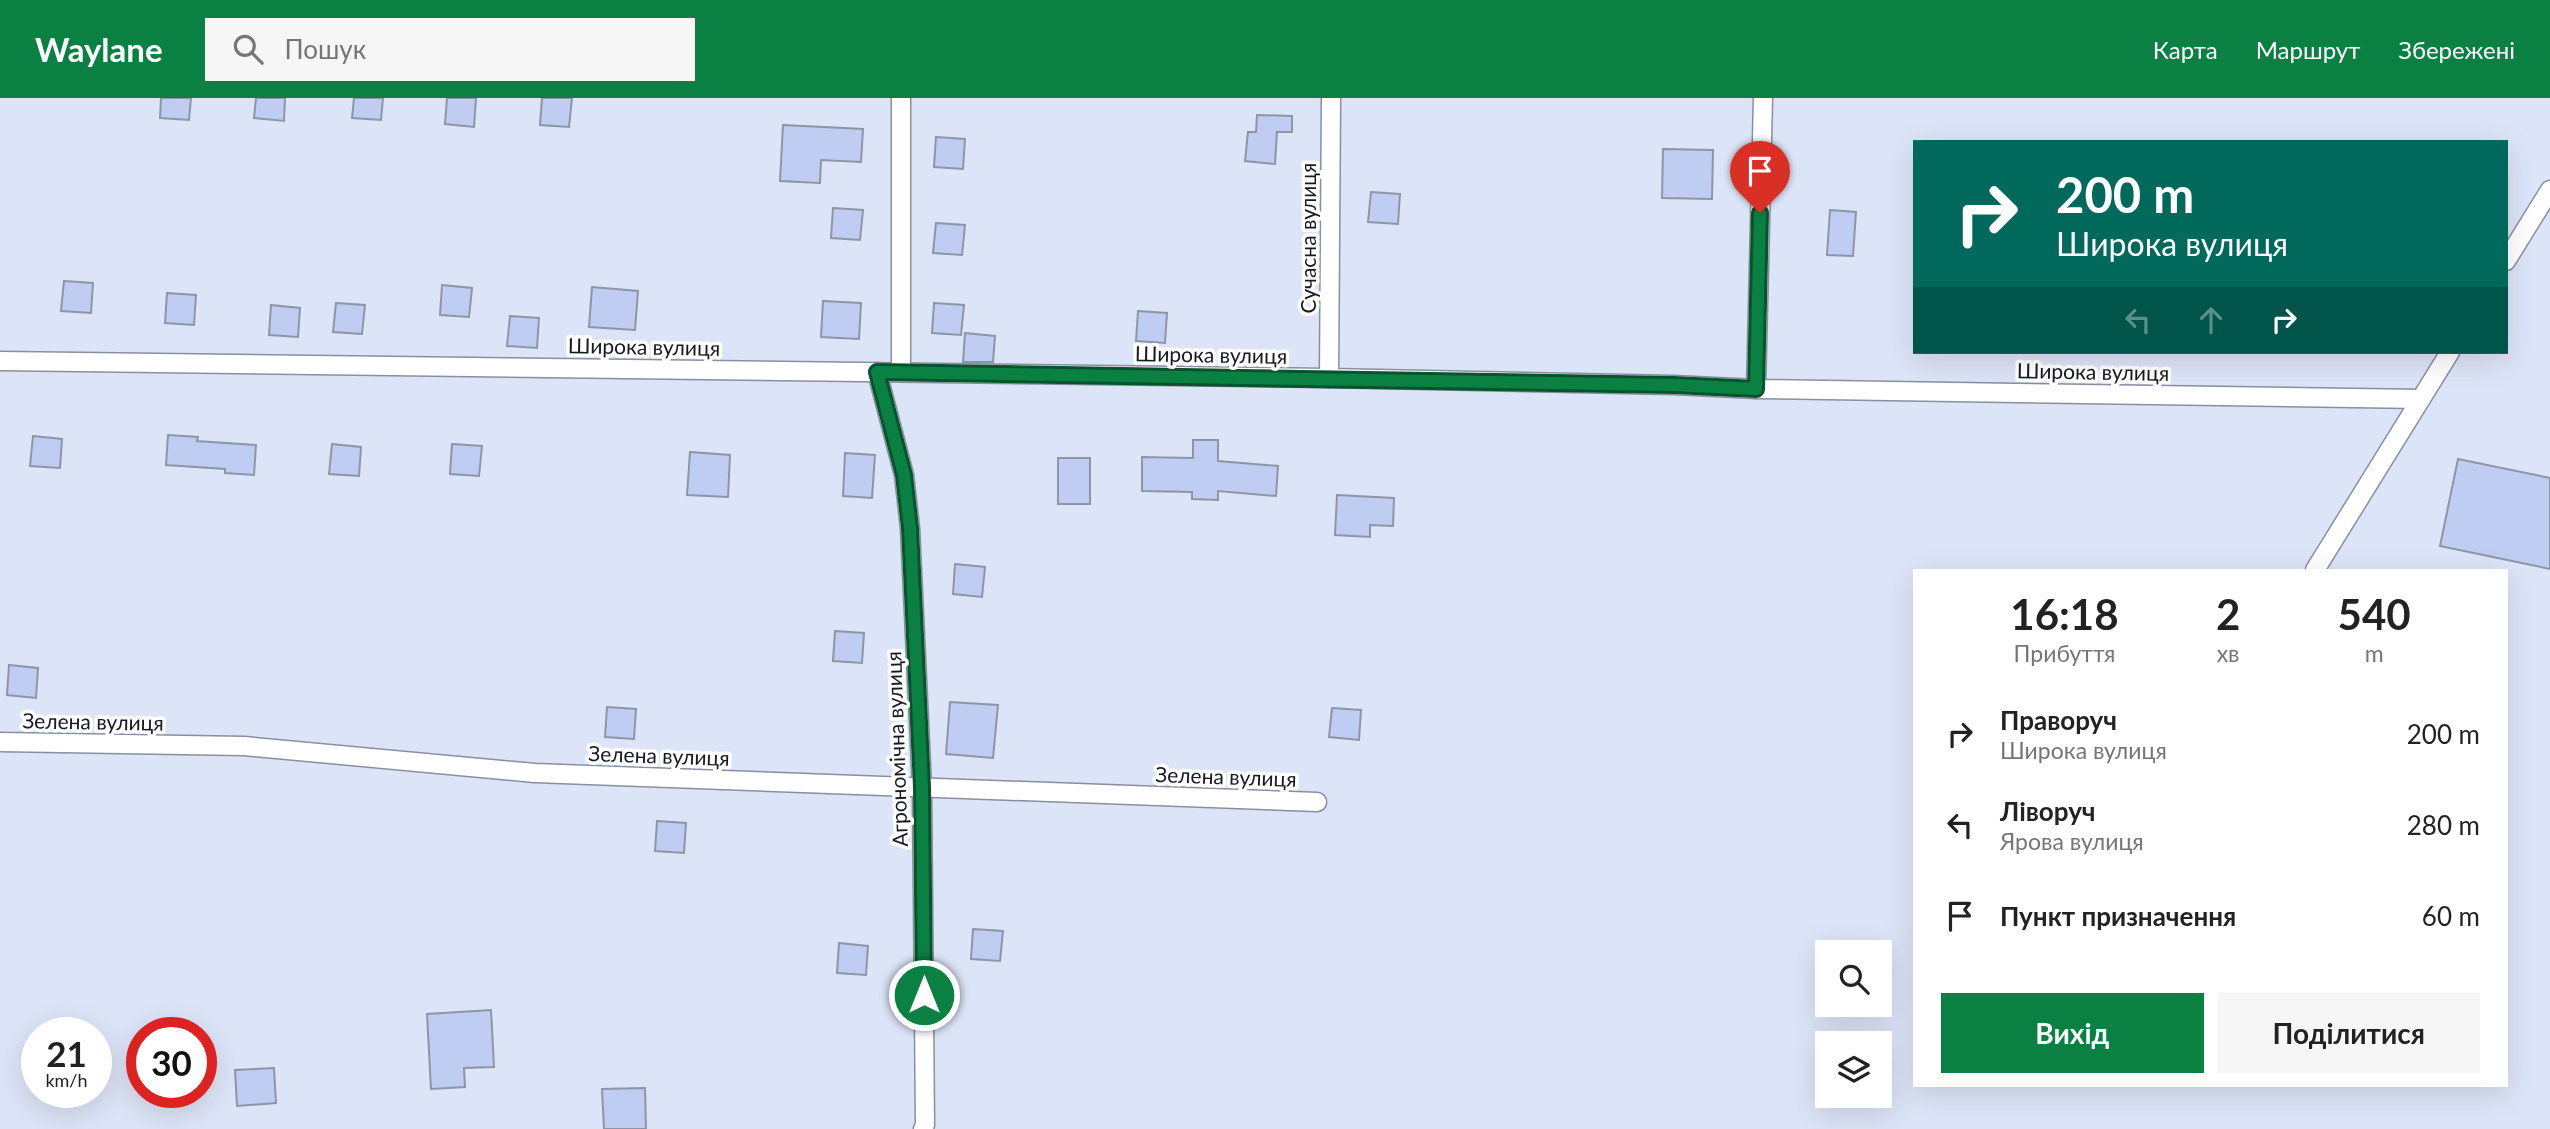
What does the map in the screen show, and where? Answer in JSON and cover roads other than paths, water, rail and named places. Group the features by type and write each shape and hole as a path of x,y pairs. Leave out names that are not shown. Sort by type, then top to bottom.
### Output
{"street":[{"path":"901,98 901,372"},
{"name":"Сучасна вулиця","path":"1329,378 1331,98"},
{"path":"1756,389 1763,98"},
{"path":"2508,258 2550,190"},
{"path":"2316,569 2449,354"},
{"name":"Широка вулиця","path":"0,361 1329,378 1660,384 1756,389 2421,399"},
{"name":"Агрономічна вулиця","path":"877,372 904,475 908,514 922,787 923,1129"},
{"name":"Зелена вулиця","path":"0,742 244,746 535,773 1317,802"}]}
